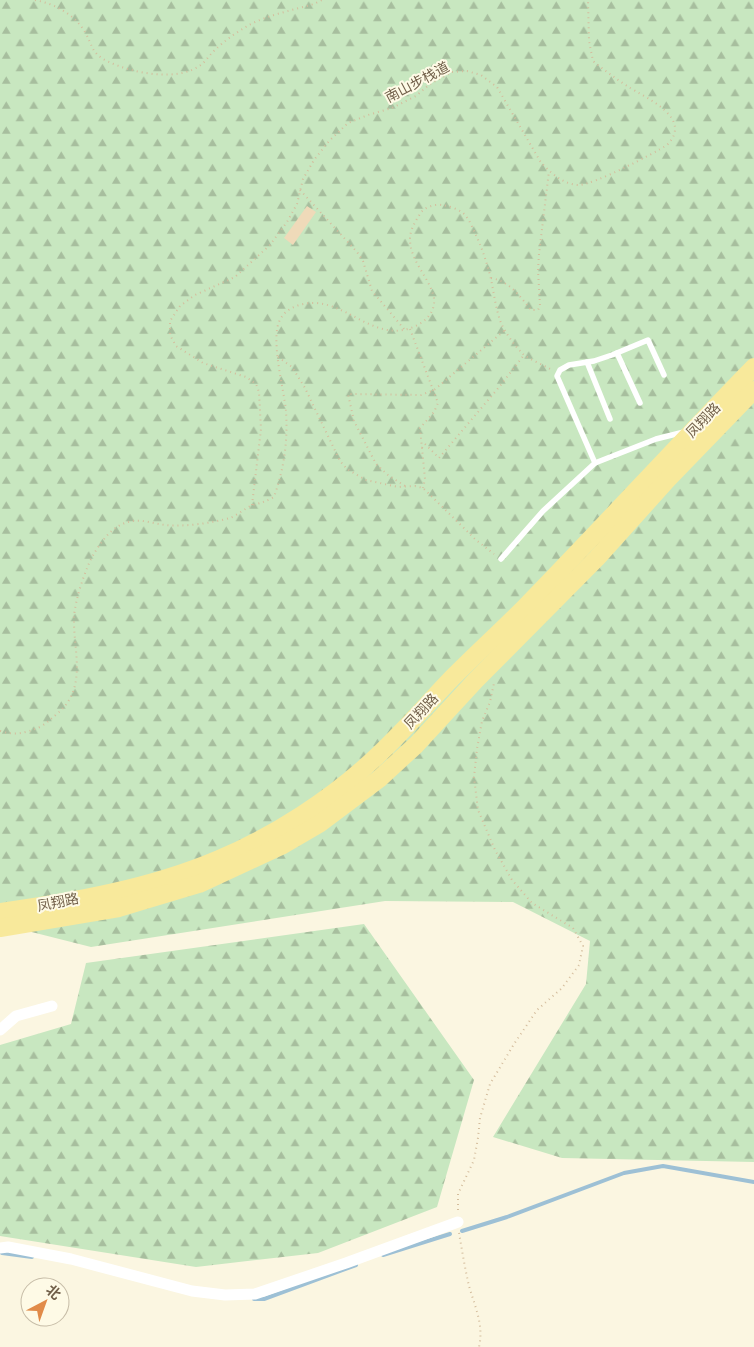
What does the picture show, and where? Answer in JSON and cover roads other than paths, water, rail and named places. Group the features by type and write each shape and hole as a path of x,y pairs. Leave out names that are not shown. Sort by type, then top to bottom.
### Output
{"main road":[{"name":"凤翔路","path":"0,912 49,905 145,884 182,873 220,859 257,840 333,794 375,758 407,727 452,678 535,597 754,367"},
{"name":"凤翔路","path":"0,928 119,908 149,900 216,877 283,845 319,824 379,779 416,745 754,390"}],"street":[{"path":"0,1030 16,1016 52,1006"},
{"path":"0,1248 8,1247 71,1259 192,1291 225,1295 255,1294 458,1222"}],"lane":[{"path":"596,463 557,376 560,370 568,366 594,361 648,340 664,375"},
{"path":"617,353 640,403"},
{"path":"587,362 610,419"},
{"path":"501,559 544,511 596,463 656,439 693,429"}],"waterway":[{"path":"462,1231 507,1217 624,1173 663,1166 754,1182"},
{"path":"383,1255 450,1234"},
{"path":"2,1253 32,1257"},
{"path":"254,1299 264,1299 356,1265"}]}
